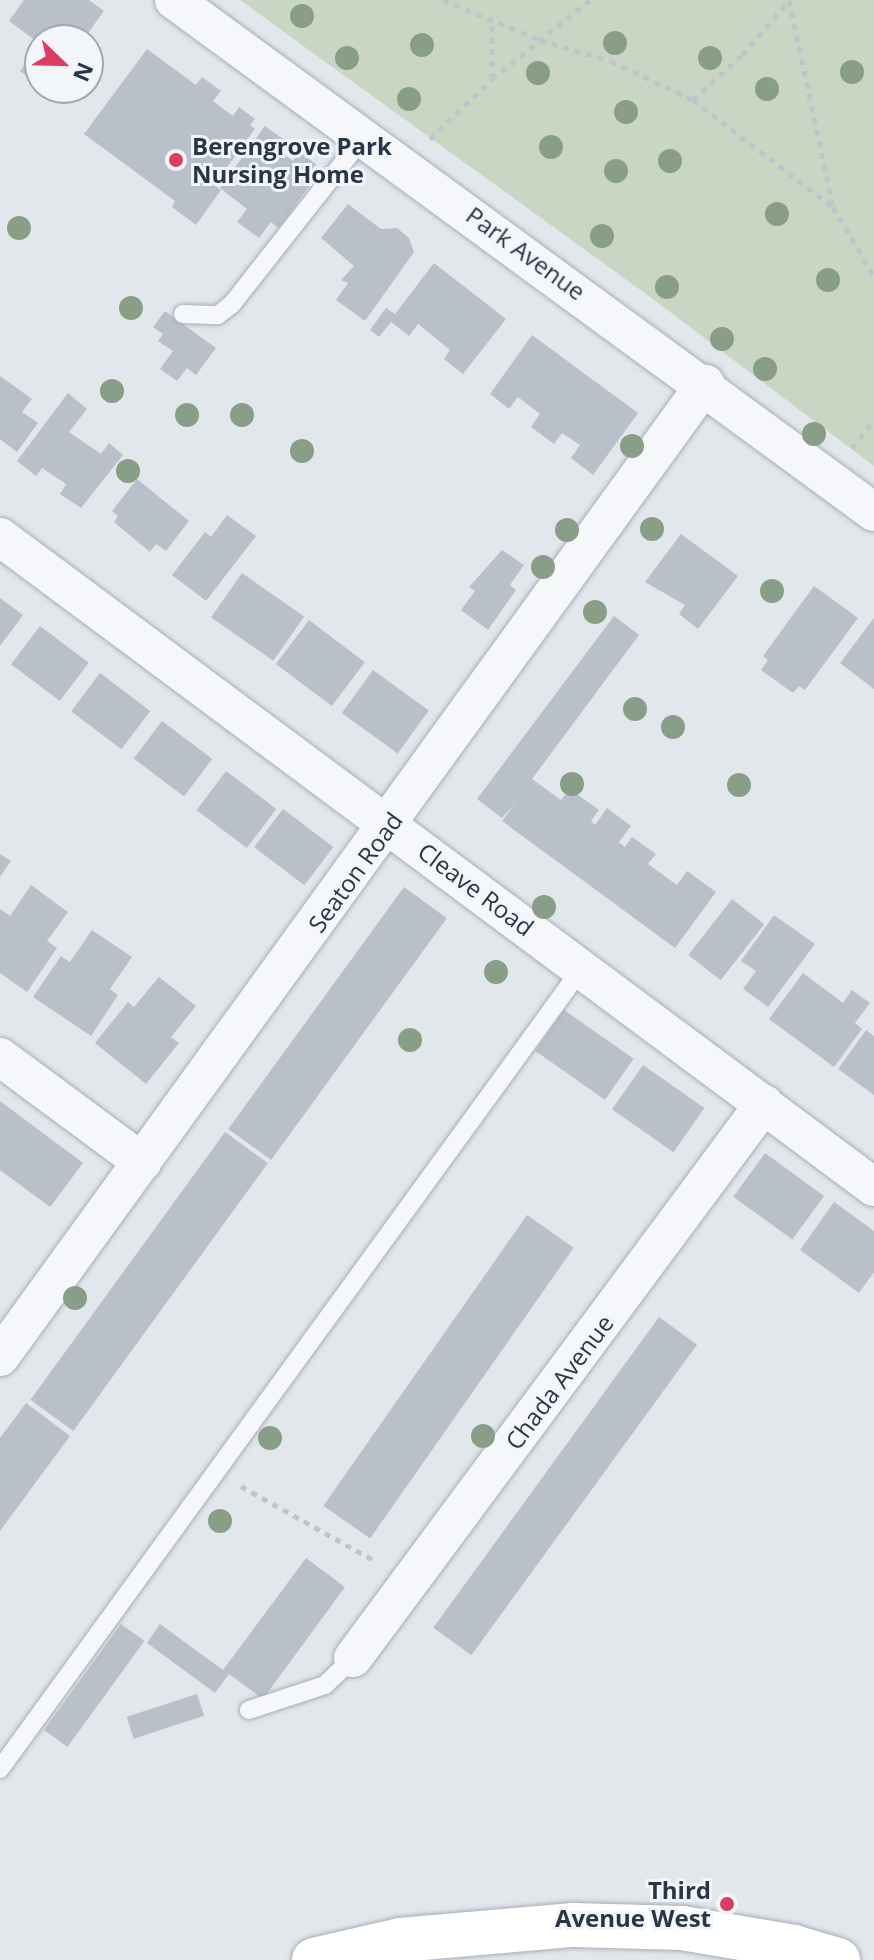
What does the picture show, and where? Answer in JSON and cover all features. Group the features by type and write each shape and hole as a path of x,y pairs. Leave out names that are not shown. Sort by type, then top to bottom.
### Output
{"street":[{"name":"Park Avenue","path":"174,0 365,135 874,512"},
{"name":"Seaton Road","path":"0,1357 390,825 705,384"},
{"name":"Cleave Road","path":"0,537 874,1187"},
{"path":"0,1057 142,1162"},
{"name":"Chada Avenue","path":"353,1658 764,1104"},
{"path":"314,1960 400,1940 573,1925 682,1928 781,1944 838,1960"}],"lane":[{"path":"183,314 218,315 232,304 365,135"},
{"path":"0,1769 582,968"},
{"path":"249,1710 325,1685 353,1658"}],"path":[{"path":"443,0 540,40 611,61 693,100 833,207"},
{"path":"429,139 492,79 590,0"},
{"path":"693,100 742,55 788,1"},
{"path":"788,1 833,207 874,276"},
{"path":"492,22 492,79"},
{"path":"216,1472 411,1581"}],"green space":[{"path":"240,0 874,0 874,466 646,294"}],"building":[{"path":"24,0 89,0 104,11 95,24 24,24 24,32 9,21"},
{"name":"Berengrove Park Nursing Home","path":"147,49 196,85 202,77 221,91 213,101 233,116 239,107 255,119 250,125 255,129 214,185 221,190 196,225 172,207 175,201 84,134"},
{"path":"265,126 283,139 276,149 293,161 299,152 316,164 309,174 315,178 279,228 271,222 259,238 237,222 247,209 220,188"},
{"path":"348,204 381,229 397,228 409,238 414,252 365,321 336,300 348,283 341,280 354,266 321,238"},
{"path":"434,263 506,319 463,374 444,359 450,350 418,324 409,336 391,322 379,337 370,330 386,308 395,314"},
{"path":"165,311 216,348 196,375 187,368 177,381 160,369 173,351 158,341 163,334 153,327"},
{"path":"532,335 638,413 593,475 571,458 580,445 562,433 554,444 531,427 540,414 518,397 509,409 490,394"},
{"path":"0,376 32,399 22,412 38,423 17,452 0,439"},
{"path":"68,393 87,409 69,432 101,454 109,443 123,455 81,508 60,494 66,484 42,468 36,476 17,461"},
{"path":"137,479 189,521 166,551 156,544 150,552 114,522 118,516 112,511"},
{"path":"227,515 256,536 206,601 172,575 205,532 211,537"},
{"path":"681,534 738,576 698,629 679,614 685,605 645,582"},
{"path":"502,550 524,565 510,585 516,590 488,630 461,610 475,591 469,587"},
{"path":"242,573 304,617 273,661 211,617"},
{"path":"814,586 858,618 805,690 799,686 793,693 761,670 768,660 763,656"},
{"path":"0,598 23,615 0,646"},
{"path":"614,616 639,635 532,779 561,800 570,789 599,810 591,821 595,825 607,808 631,826 619,842 625,847 632,837 656,854 648,864 677,885 687,871 716,892 675,948 502,821 516,802 502,818 477,799"},
{"path":"874,618 874,689 840,663"},
{"path":"309,620 365,662 332,706 276,664"},
{"path":"40,626 89,663 60,701 11,664"},
{"path":"373,670 429,711 398,753 342,713"},
{"path":"100,673 150,711 121,749 71,711"},
{"path":"162,721 212,759 184,796 134,759"},
{"path":"226,771 276,809 247,848 197,810"},
{"path":"283,809 333,847 304,885 254,847"},
{"path":"0,854 11,861 0,877"},
{"path":"31,885 68,912 47,941 57,948 27,992 0,973 0,909 10,916"},
{"path":"404,887 447,918 271,1160 228,1129"},
{"path":"732,899 764,924 721,980 688,955"},
{"path":"774,915 815,944 768,1007 743,989 756,971 741,961"},
{"path":"92,930 132,957 110,989 118,995 91,1036 33,997 61,956 70,962"},
{"path":"803,973 843,1003 852,990 870,1003 855,1023 862,1029 834,1067 769,1019"},
{"path":"159,977 196,1006 171,1037 179,1043 146,1084 95,1043 128,1002 134,1007"},
{"path":"564,1010 634,1059 605,1100 535,1051"},
{"path":"866,1030 874,1036 874,1095 838,1069"},
{"path":"643,1065 704,1108 673,1152 612,1109"},
{"path":"0,1101 83,1163 50,1207 0,1170"},
{"path":"225,1132 268,1163 73,1431 30,1400"},
{"path":"765,1153 824,1196 792,1240 733,1197"},
{"path":"834,1202 874,1231 874,1272 859,1293 800,1250"},
{"path":"527,1215 574,1248 370,1538 323,1506"},
{"path":"659,1317 697,1345 471,1655 433,1628"},
{"path":"26,1403 70,1436 0,1531 0,1438"},
{"path":"306,1558 345,1587 263,1699 229,1674 215,1693 147,1643 160,1624 223,1670"},
{"path":"121,1624 144,1641 67,1747 44,1730"},
{"path":"197,1694 204,1716 134,1739 127,1717"}],"place":[{"name":"Berengrove Park Nursing Home","path":"176,160"},
{"name":"Third Avenue West","path":"727,1904"}]}
